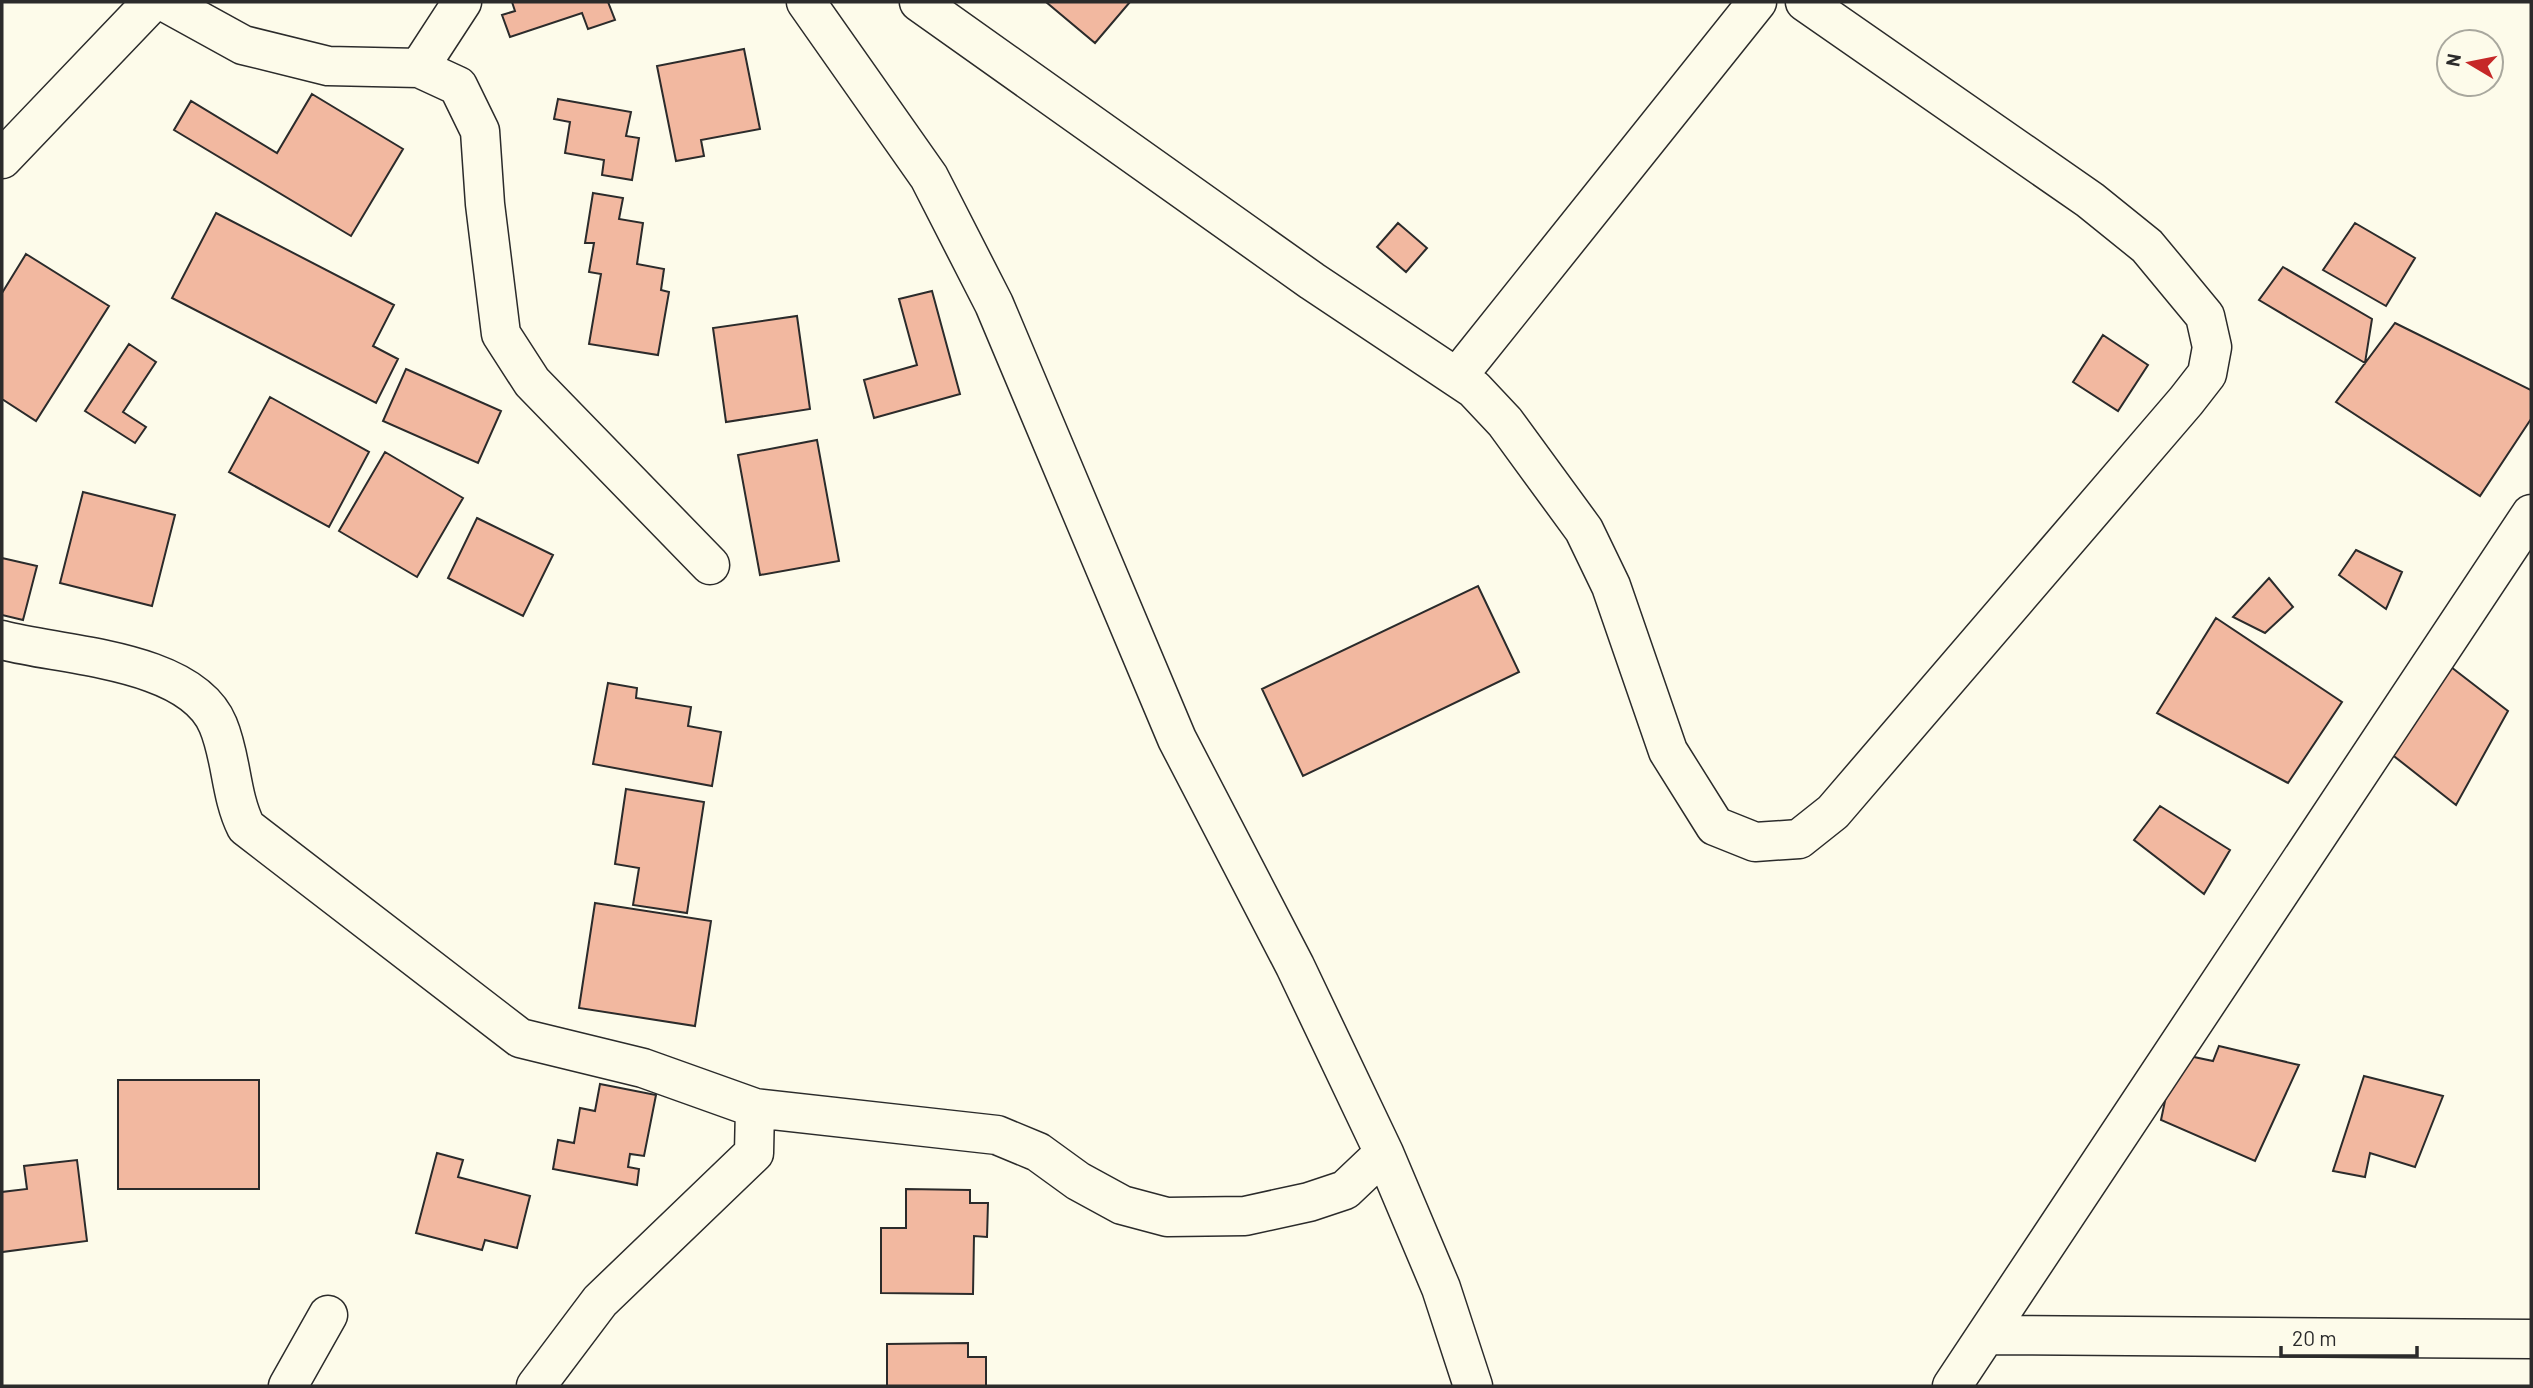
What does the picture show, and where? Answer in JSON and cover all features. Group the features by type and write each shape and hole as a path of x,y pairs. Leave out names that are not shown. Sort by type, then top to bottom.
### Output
{"street":[{"path":"2,159 152,2"},
{"path":"165,2 243,46 328,66 419,68 458,86 480,131 485,204 501,334 531,382 710,565"},
{"path":"419,68 462,2"},
{"path":"806,2 929,177 994,304 1177,739 1295,966 1384,1153 1441,1288 1473,1386"},
{"path":"919,2 1312,281 1474,389 1505,422 1584,530 1611,586 1668,751 1715,826 1755,842 1799,838 1833,811 2186,401 2207,374 2212,347 2205,316 2147,246 2090,200 1805,2"},
{"path":"1457,377 1757,2"},
{"path":"1952,1386 2531,514"},
{"path":"2,640 150,672 205,702 218,725 236,807 246,827 520,1038 665,1074 755,1108 997,1135 1038,1152 1078,1181 1122,1205 1167,1217 1245,1216 1309,1202 1345,1190 1384,1153"},
{"path":"536,1386 600,1301 754,1153 755,1108"},
{"path":"288,1386 328,1315"},
{"path":"1987,1335 2531,1339"}],"building":[{"path":"512,2 608,2 615,20 588,29 582,13 510,37 502,15 515,11"},
{"path":"1046,2 1130,2 1095,43"},
{"path":"744,49 760,129 701,140 704,156 676,161 657,66"},
{"path":"312,94 403,149 351,236 174,130 191,101 277,153"},
{"path":"558,99 631,112 626,136 639,138 632,180 602,175 604,160 565,153 570,122 554,119"},
{"path":"593,193 623,198 619,219 643,223 637,264 664,269 661,290 669,292 658,355 589,344 601,274 589,272 594,243 585,243"},
{"path":"216,213 394,305 373,346 398,359 376,403 172,298"},
{"path":"1398,223 1427,248 1406,272 1377,247"},
{"path":"2355,223 2415,258 2386,306 2323,270"},
{"path":"26,254 109,306 36,421 2,399 2,293"},
{"path":"2283,267 2372,319 2365,363 2259,300"},
{"path":"932,291 960,394 874,418 864,380 917,365 899,299"},
{"path":"797,316 810,409 726,422 713,328"},
{"path":"2395,323 2531,390 2531,419 2480,496 2336,402"},
{"path":"2103,335 2148,365 2118,411 2073,382"},
{"path":"129,344 156,362 123,412 146,427 135,443 85,411"},
{"path":"406,369 501,411 478,463 383,421"},
{"path":"270,397 369,452 329,527 229,472"},
{"path":"817,440 839,561 760,575 738,455"},
{"path":"385,452 463,498 417,577 339,531"},
{"path":"83,492 175,515 152,606 60,583"},
{"path":"477,518 553,555 523,616 448,578"},
{"path":"2356,550 2402,572 2386,609 2339,575"},
{"path":"2,558 37,566 23,620 2,615"},
{"path":"2269,578 2293,607 2265,633 2233,617"},
{"path":"1478,586 1519,672 1303,776 1262,689"},
{"path":"2216,618 2342,702 2288,783 2157,713"},
{"path":"2451,667 2508,711 2456,805 2390,753"},
{"path":"608,683 637,688 636,698 691,707 688,726 721,732 712,786 593,764"},
{"path":"626,789 704,802 687,913 633,905 639,868 615,864"},
{"path":"2160,806 2230,850 2204,894 2134,840"},
{"path":"595,903 711,921 695,1026 579,1008"},
{"path":"2219,1046 2299,1065 2255,1161 2161,1120 2175,1053 2213,1061"},
{"path":"2364,1076 2443,1096 2415,1167 2370,1153 2365,1177 2333,1171"},
{"path":"118,1080 259,1080 259,1189 118,1189"},
{"path":"600,1084 656,1095 644,1156 630,1154 628,1167 639,1169 637,1185 553,1169 558,1140 574,1143 580,1108 595,1111"},
{"path":"437,1153 463,1160 458,1177 530,1196 517,1248 485,1240 482,1250 416,1233"},
{"path":"77,1160 87,1241 2,1252 2,1192 27,1189 24,1166"},
{"path":"906,1189 970,1190 970,1203 988,1203 987,1237 974,1236 973,1294 881,1293 881,1228 906,1228"},
{"path":"968,1343 968,1357 986,1357 986,1386 887,1386 887,1344"}]}
